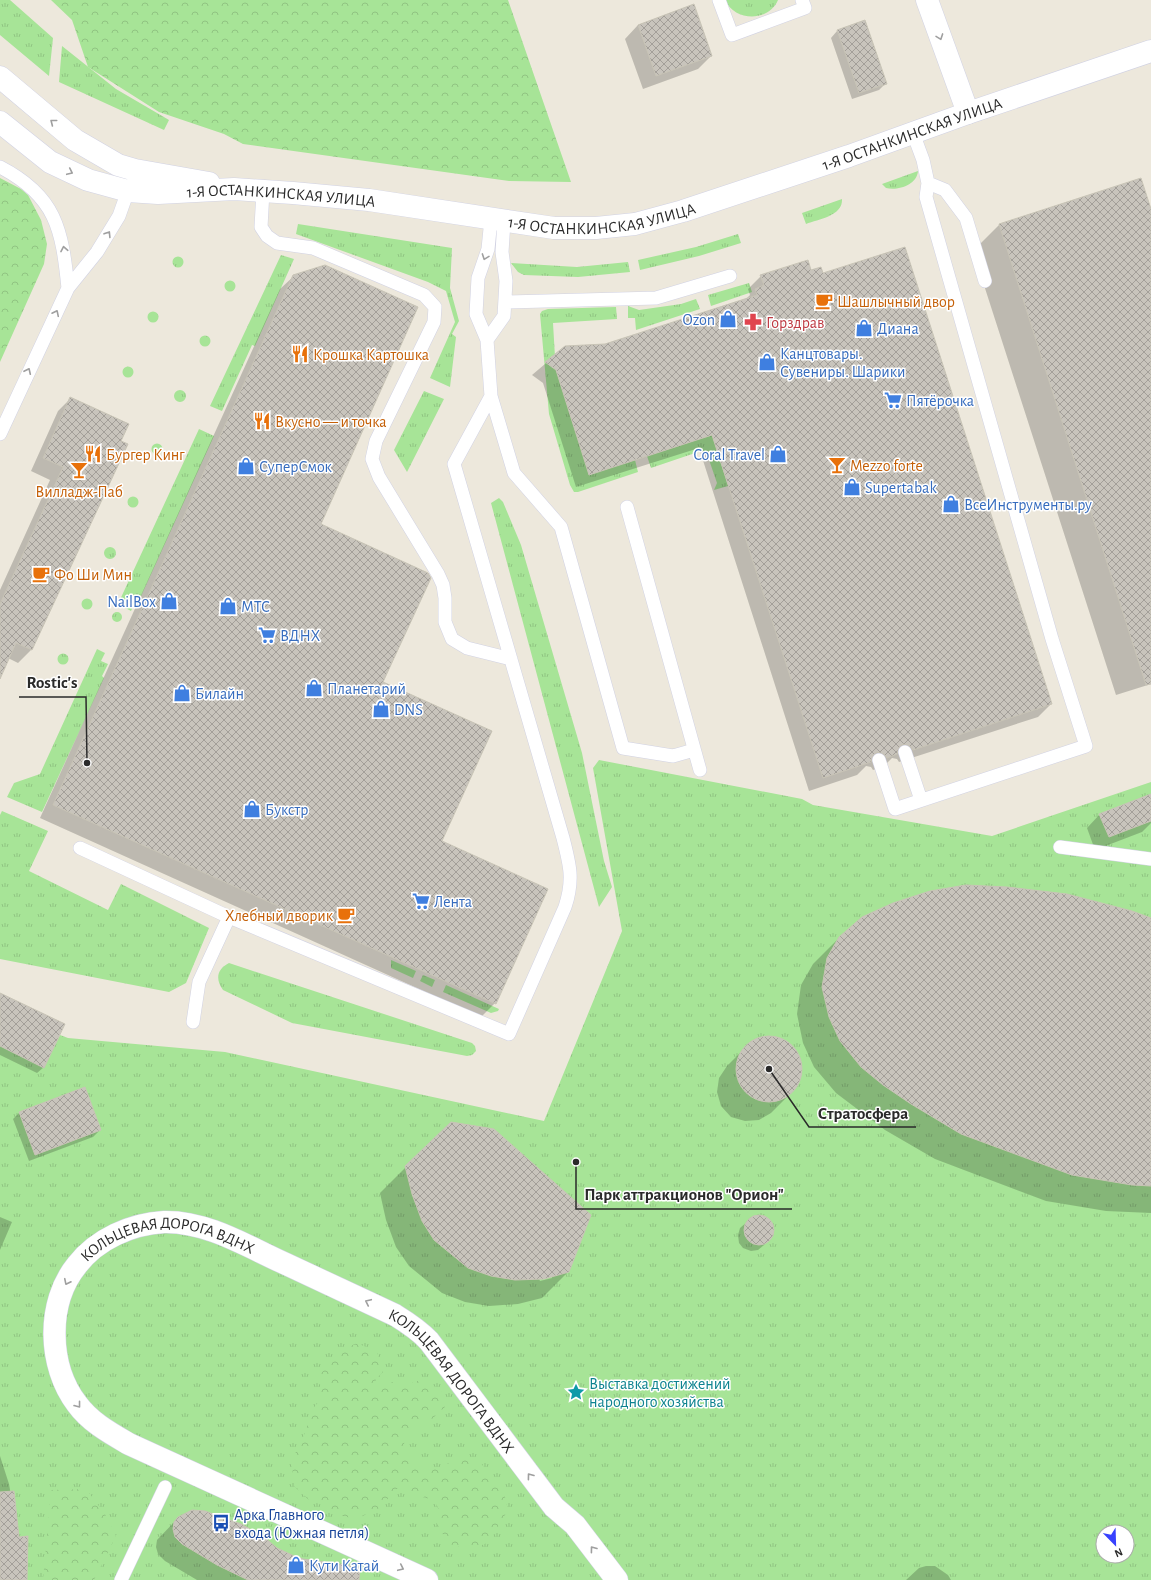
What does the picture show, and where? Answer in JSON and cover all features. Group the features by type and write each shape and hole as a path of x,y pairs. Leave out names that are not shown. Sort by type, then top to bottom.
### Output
{"street":[{"path":"927,0 968,113"},
{"name":"1-Я ОСТАНКИНСКАЯ УЛИЦА","path":"0,122 50,162 88,180 128,191 158,193 234,189 263,191 370,200 554,228 596,228 635,224 690,208 914,133 968,113 1151,51"},
{"path":"0,77 75,140 118,165 135,170 175,176 234,189"},
{"name":"КОЛЬЦЕВАЯ ДОРОГА ВДНХ","path":"427,1580 129,1444 93,1421 76,1404 66,1384 57,1363 55,1340 55,1319 64,1289 76,1266 89,1252 105,1240 124,1231 143,1225 164,1222 183,1223 204,1228 238,1242 395,1315 419,1330 429,1341 554,1507 575,1525 617,1580"},
{"path":"554,1507 563,1533 598,1580"}],"lane":[{"path":"719,0 732,35 805,8 802,0"},
{"path":"879,760 895,809 1086,746 1052,639 926,197 928,183 923,160 914,133"},
{"path":"0,167 15,175 34,190 53,216 64,249 68,288"},
{"path":"0,434 68,288 97,252 120,216 135,170"},
{"path":"928,183 945,190 966,218 985,281"},
{"path":"263,191 261,227 267,236 277,243 313,248 424,295 435,307 434,322 376,441 372,459 379,477 440,579 445,598 445,622 452,639 467,648 511,659"},
{"path":"487,340 504,316 506,280 497,220"},
{"path":"497,220 478,278 476,314 487,340 491,396 514,473 561,527 623,748 673,756 694,750"},
{"path":"505,302 656,298 730,276"},
{"path":"80,848 228,917 509,1034 565,907 571,889 570,865 563,838 454,464 491,396"},
{"path":"627,507 700,770"},
{"path":"905,752 921,800"},
{"path":"1060,847 1151,859"},
{"path":"193,1022 199,982 228,917"},
{"path":"121,1580 164,1487"}],"green space":[{"path":"0,0 10,0 53,38 49,76 0,35"},
{"path":"51,0 508,0 571,182 509,181 243,144 224,134 159,112 88,67 72,20"},
{"path":"725,0 778,0 774,7 767,12 752,16 736,12"},
{"path":"62,46 116,89 169,120 164,130 59,82"},
{"path":"918,171 917,176 911,183 901,188 886,188 882,184"},
{"path":"0,178 21,189 28,195 41,220 47,244 44,264 0,362"},
{"path":"842,199 839,209 834,213 806,224 802,213"},
{"path":"298,224 452,248 450,288 459,321 452,334 456,337 450,387 430,378 455,322 446,291 428,282 296,234"},
{"path":"738,234 741,243 699,256 640,270 638,260 696,247"},
{"path":"281,255 294,259 255,346 252,345 222,411 210,406"},
{"path":"178,256 182,258 184,262 182,266 178,268 174,266 172,262 174,258"},
{"path":"628,262 630,272 578,277 524,275 518,272 511,263 577,267"},
{"path":"230,280 234,282 236,286 234,290 230,292 226,290 224,286 226,282"},
{"path":"749,283 752,292 711,306 708,295"},
{"path":"696,299 700,309 636,330 635,318 628,318 628,306 639,310 681,304"},
{"path":"616,307 617,319 553,323 555,357 552,356 548,361 549,365 555,367 589,474 635,460 638,472 574,492 570,485 549,414 540,314 542,311 548,309"},
{"path":"153,311 157,313 159,317 157,321 153,323 149,321 147,317 149,313"},
{"path":"205,335 209,337 211,341 209,345 205,347 201,345 199,341 201,337"},
{"path":"128,366 132,368 134,372 132,376 128,378 124,376 122,372 124,368"},
{"path":"180,390 184,392 186,396 184,400 180,402 176,400 174,396 176,392"},
{"path":"424,391 444,399 407,472 394,450"},
{"path":"199,429 214,436 137,605 134,604 131,611 118,604"},
{"path":"712,435 728,486 714,490 717,483 707,454 701,451 651,468 647,456"},
{"path":"157,443 161,445 163,449 161,453 157,455 153,453 151,449 153,445"},
{"path":"133,496 137,498 139,502 137,506 133,508 129,506 127,502 129,498"},
{"path":"499,498 503,502 521,545 582,753 604,861 612,887 599,907 491,503"},
{"path":"110,547 114,549 116,553 114,557 110,559 106,557 104,553 106,549"},
{"path":"87,598 91,600 93,604 91,608 87,610 83,608 81,604 83,600"},
{"path":"115,612 119,612 121,613 121,621 115,622 112,619 112,615"},
{"path":"97,649 105,653 101,661 108,664 102,676 104,678 42,812 7,797 14,783 40,774"},
{"path":"63,653 67,655 69,659 67,663 63,665 59,663 57,659 59,655"},
{"name":"Выставка достижений народного хозяйства","path":"599,760 802,799 813,805 992,836 1151,782 1151,1580 0,1580 0,1046 44,1067 60,1035 68,1038 225,1052 544,1121 622,931 593,768"},
{"path":"2,811 48,831 29,871 108,910 121,884 209,928 186,983 169,992 0,959 0,815"},
{"path":"391,960 416,971 413,978 391,968"},
{"path":"229,963 472,1043 475,1046 476,1051 472,1055 467,1056 292,1023 223,990 220,986 218,975 222,968"},
{"path":"423,975 435,980 432,987 420,981"},
{"path":"446,985 499,1009 498,1011 491,1013 443,992"},
{"path":"357,1343 377,1352 383,1372 376,1379 374,1391 381,1391 387,1381 406,1385 423,1379 441,1391 445,1407 432,1419 406,1435 404,1449 407,1455 423,1467 443,1468 452,1459 475,1457 503,1488 508,1510 489,1542 470,1550 449,1544 437,1525 438,1508 434,1500 403,1492 398,1488 378,1509 356,1519 338,1515 322,1505 309,1500 295,1487 291,1462 306,1431 310,1413 319,1401 321,1373 331,1364 335,1353"},
{"path":"86,1489 105,1514 116,1536 94,1580 43,1580 51,1490"}],"building":[{"path":"694,4 712,56 656,76 638,25"},
{"path":"865,20 887,84 859,93 837,30"},
{"path":"1141,178 1151,209 1151,684 1146,685 999,224"},
{"path":"905,247 1052,704 913,750 910,746 903,744 899,747 897,754 887,758 884,754 877,752 873,755 871,762 823,778 712,435 589,475 556,370 545,362 565,346 605,344 757,295 755,289 764,285 760,275 808,260 811,270 821,267 823,273"},
{"name":"ВДНХ","path":"325,265 418,307 321,524 428,573 431,578 383,682 492,731 442,841 548,889 496,1004 53,805 293,275"},
{"path":"70,397 129,424 121,441 128,444 32,650 16,643 0,679 0,604 63,467 43,458"},
{"path":"1151,794 1151,821 1109,837 1099,814"},
{"path":"966,885 1007,887 1067,894 1132,911 1151,918 1151,1186 1132,1185 1072,1175 961,1134 883,1085 861,1067 840,1041 829,1017 822,987 827,958 839,937 862,917 893,903 930,891"},
{"path":"0,993 65,1024 44,1068 0,1046"},
{"path":"769,1036 781,1039 792,1046 799,1057 802,1069 799,1081 792,1092 781,1099 769,1102 757,1099 746,1092 739,1081 736,1069 739,1057 746,1046 757,1039"},
{"path":"85,1087 101,1130 35,1155 19,1112"},
{"path":"451,1122 494,1129 591,1215 569,1272 544,1279 515,1280 491,1276 468,1268 434,1240 422,1221 412,1194 405,1166"},
{"path":"759,1215 770,1219 774,1230 770,1241 759,1245 748,1241 744,1230 748,1219"},
{"path":"14,1491 19,1537 28,1536 27,1580 0,1580 0,1492"},
{"path":"192,1510 205,1511 241,1524 264,1537 277,1548 294,1556 303,1559 360,1567 359,1580 248,1580 217,1565 182,1544 175,1537 173,1529 174,1522 178,1517"}],"place":[{"name":"Шашлычный двор","path":"824,301"},
{"name":"Ozon","path":"728,319"},
{"name":"Горздрав","path":"753,322"},
{"name":"Диана","path":"864,328"},
{"name":"Крошка Картошка","path":"300,354"},
{"name":"Канцтовары. Сувениры. Шарики","path":"767,362"},
{"name":"Пятёрочка","path":"893,400"},
{"name":"Вкусно — и точка","path":"262,421"},
{"name":"Бургер Кинг","path":"93,454"},
{"name":"Coral Travel","path":"778,454"},
{"name":"Mezzo forte","path":"837,465"},
{"name":"СуперСмок","path":"246,466"},
{"name":"Вилладж-Паб","path":"79,470"},
{"name":"Supertabak","path":"852,487"},
{"name":"ВсеИнструменты.ру","path":"951,504"},
{"name":"Фо Ши Мин","path":"41,574"},
{"name":"NailBox","path":"169,601"},
{"name":"МТС","path":"228,606"},
{"name":"ВДНХ","path":"267,635"},
{"name":"Планетарий","path":"314,688"},
{"name":"Билайн","path":"182,693"},
{"name":"DNS","path":"381,709"},
{"name":"Rostic's","path":"87,763"},
{"name":"Букстр","path":"252,809"},
{"name":"Лента","path":"421,901"},
{"name":"Хлебный дворик","path":"346,915"},
{"name":"Стратосфера","path":"769,1069"},
{"name":"Парк аттракционов \"Орион\"","path":"576,1162"},
{"name":"Выставка достижений народного хозяйства","path":"576,1392"},
{"name":"Арка Главного входа (Южная петля)","path":"221,1523"},
{"name":"Кути Катай","path":"296,1565"}]}
